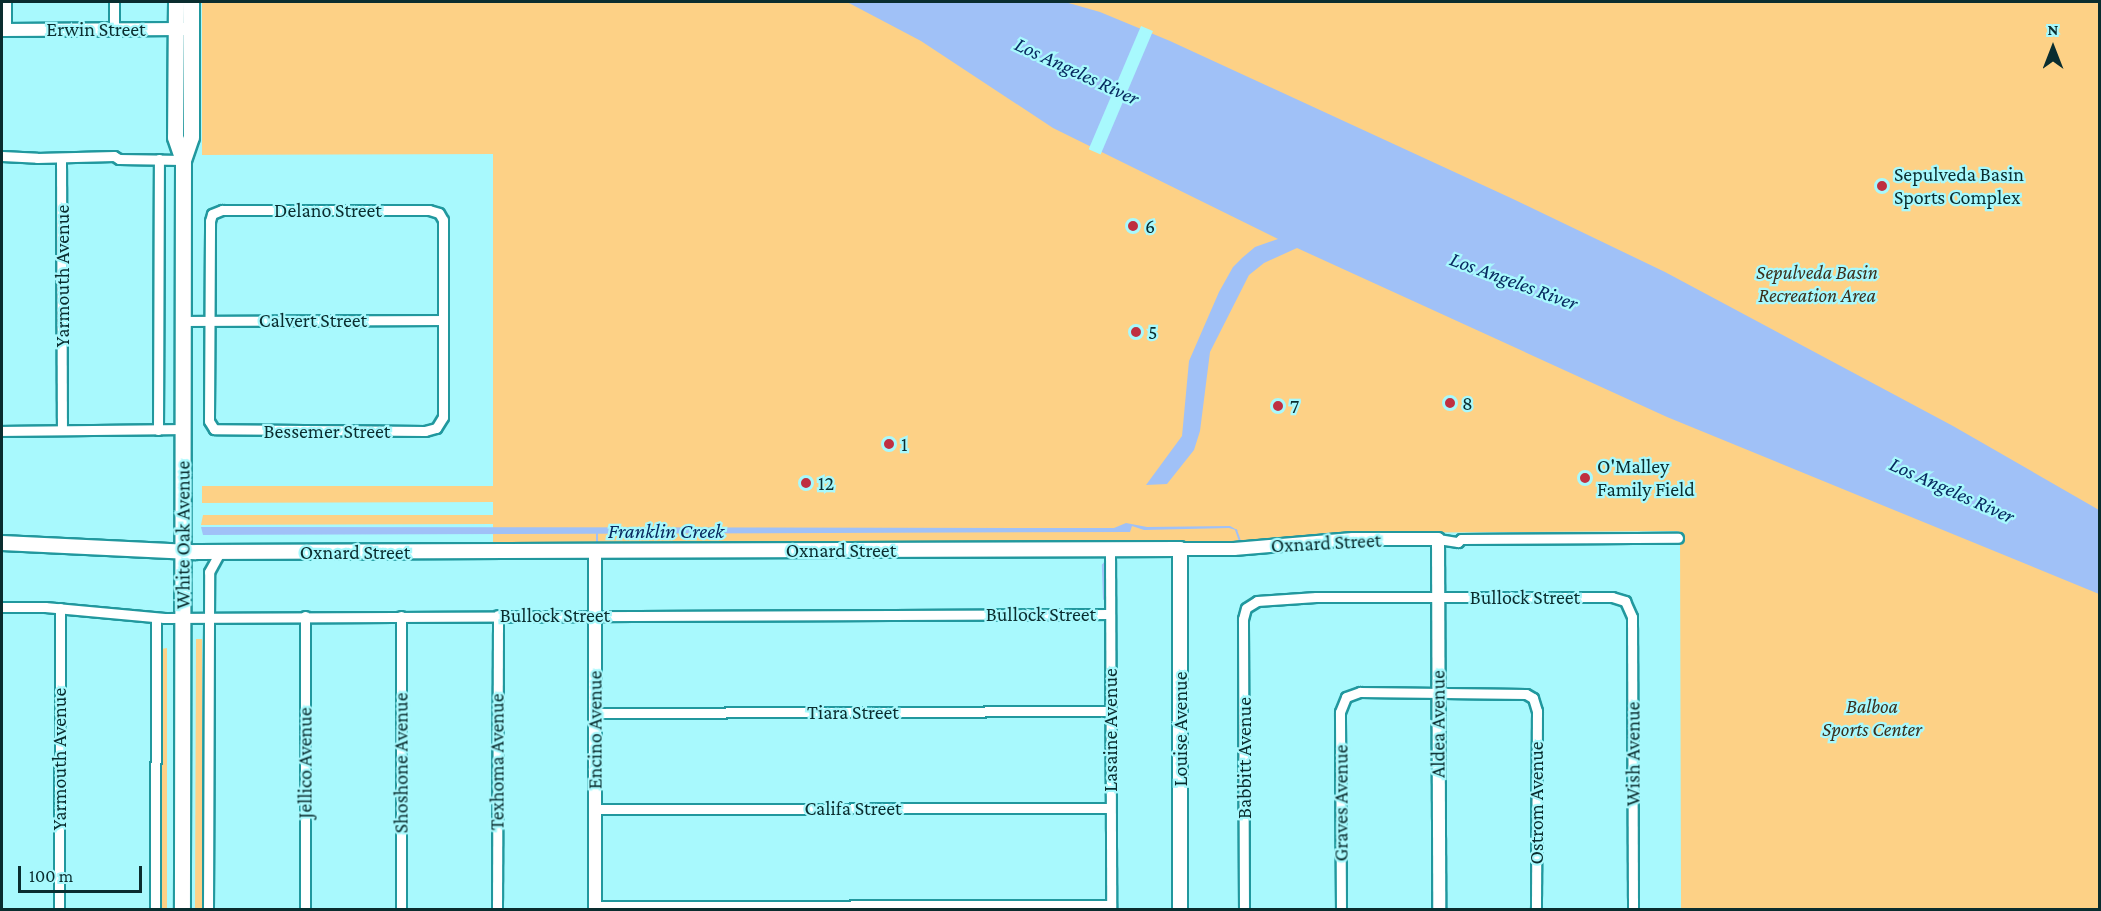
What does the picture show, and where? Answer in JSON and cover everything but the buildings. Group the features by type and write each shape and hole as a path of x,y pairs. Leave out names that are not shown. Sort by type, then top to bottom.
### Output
{"main road":[{"name":"White Oak Avenue","path":"176,2 183,29 191,137 183,160 182,909"},
{"name":"White Oak Avenue","path":"183,29 191,2"},
{"name":"Oxnard Street","path":"2,543 183,552 1180,549"},
{"name":"Louise Avenue","path":"1180,549 1180,909"}],"street":[{"path":"4,30 6,2"},
{"path":"114,2 114,29"},
{"name":"Erwin Street","path":"4,30 183,29"},
{"path":"2,156 61,158 114,156 119,159 183,160"},
{"name":"Yarmouth Avenue","path":"61,158 62,430"},
{"path":"158,430 159,159"},
{"name":"Delano Street","path":"209,321 210,221 217,211 429,210 440,213 443,220 443,320"},
{"name":"Calvert Street","path":"183,321 443,320"},
{"name":"Bessemer Street","path":"209,321 209,421 217,430 425,431 436,428 443,417 443,320"},
{"path":"2,430 183,429"},
{"name":"Oxnard Street","path":"1180,549 1234,549 1353,539 1438,539 1458,542 1461,538 1678,538"},
{"name":"Aldea Avenue","path":"1438,539 1439,909"},
{"name":"Lasaine Avenue","path":"1110,550 1111,907"},
{"name":"Encino Avenue","path":"595,551 595,908"},
{"name":"White Oak Avenue","path":"207,909 209,572 220,552"},
{"name":"Bullock Street","path":"1246,608 1257,601 1275,599 1612,597 1625,601"},
{"name":"Wish Avenue","path":"1625,601 1632,617 1633,909"},
{"name":"Bullock Street","path":"2,607 60,608 156,618 1110,614"},
{"name":"Yarmouth Avenue","path":"59,909 60,608"},
{"name":"Babbitt Avenue","path":"1244,909 1243,619 1246,608"},
{"name":"Texhoma Avenue","path":"497,909 498,615"},
{"name":"Jellico Avenue","path":"305,616 305,909"},
{"name":"Shoshone Avenue","path":"401,616 401,909"},
{"name":"White Oak Avenue","path":"155,909 156,618"},
{"name":"Graves Avenue","path":"1341,909 1340,712 1346,697 1360,692 1438,694"},
{"name":"Ostrom Avenue","path":"1438,694 1526,694 1533,698 1537,711 1536,909"},
{"name":"Tiara Street","path":"596,713 1111,711"},
{"name":"Califa Street","path":"595,809 1110,808"},
{"path":"595,908 1111,907"}],"green space":[{"name":"Sepulveda Basin Recreation Area","path":"202,2 2099,2 2099,909 1681,909 1680,532 1676,531 1344,533 1227,542 493,545 493,524 201,525 203,515 493,515 493,502 202,503 202,486 493,486 493,154 202,155"},
{"path":"196,639 202,639 202,910 195,909"},
{"path":"167,648 167,909 160,910 161,649"}],"water":[{"name":"Los Angeles River","path":"847,2 1065,2 1100,12 1170,41 1513,199 1665,272 1953,426 2099,510 2099,594 1667,417 1297,248 1264,263 1249,275 1210,352 1200,431 1194,450 1167,484 1146,485 1182,436 1189,361 1219,292 1233,267 1242,258 1255,247 1278,239 1053,128 921,41"},
{"name":"Franklin Creek","path":"1126,523 1147,527 1230,526 1239,531 1229,528 1144,530 1132,526 1130,532 203,535 201,527 1114,528"}],"pier":[{"path":"1141,26 1153,31 1101,154 1089,149"}],"waterway":[{"path":"597,530 597,546"},
{"path":"1236,530 1241,544"},
{"path":"1104,599 1103,565 1106,561"}],"place":[{"name":"Sepulveda Basin Sports Complex","path":"1882,186"},
{"name":"6","path":"1133,226"},
{"name":"5","path":"1136,332"},
{"name":"8","path":"1450,403"},
{"name":"7","path":"1278,406"},
{"name":"1","path":"889,444"},
{"name":"O'Malley Family Field","path":"1585,478"},
{"name":"12","path":"806,483"}],"park label":[{"name":"Balboa Sports Center","path":"1872,718"}]}
